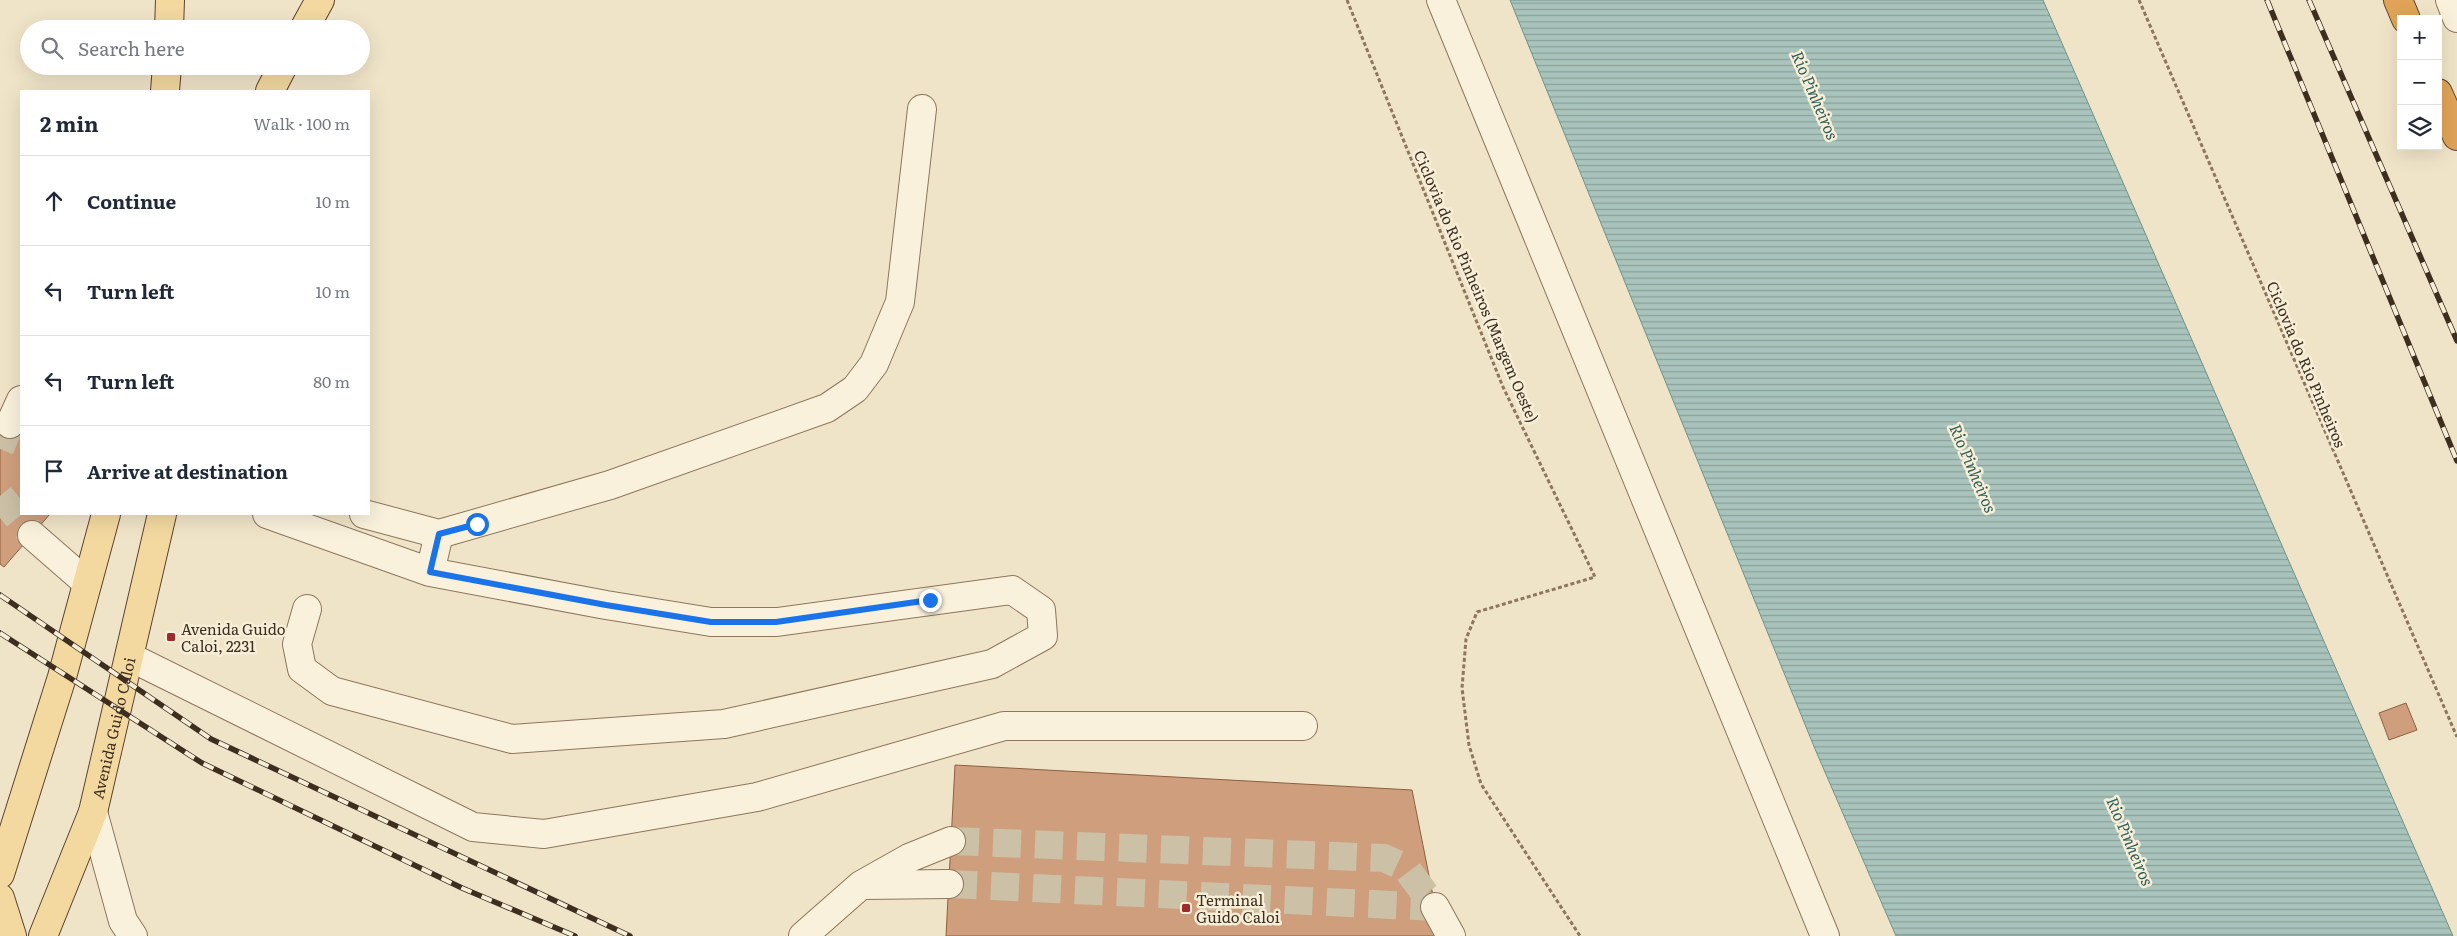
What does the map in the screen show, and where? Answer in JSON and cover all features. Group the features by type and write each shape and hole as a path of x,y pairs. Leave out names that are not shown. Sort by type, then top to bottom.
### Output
{"highway":[{"path":"2398,0 2404,15"},
{"path":"2442,102 2457,136"}],"main road":[{"path":"169,20 170,0"},
{"path":"309,20 320,0"},
{"path":"165,90 166,75"},
{"path":"271,90 278,75"},
{"path":"0,874 62,677 106,515"},
{"name":"Avenida Guido Caloi","path":"43,936 94,812 162,515"},
{"path":"0,898 12,936"}],"street":[{"path":"1441,0 1826,936"},
{"path":"2450,0 2457,18"},
{"path":"368,515 439,534 618,482 827,408 855,389 874,364 900,302 922,109"},
{"path":"270,515 430,572 711,622 776,622 1012,590 1042,610 1043,636 992,664 724,724 512,739 332,691 302,669 298,644 307,609"},
{"path":"430,572 439,534"},
{"path":"32,535 87,583"},
{"path":"130,657 473,827 544,834 757,797 1004,726 1303,726"},
{"path":"94,812 123,921 133,936"},
{"path":"804,936 861,885 909,858 951,841"},
{"path":"861,885 949,884"},
{"path":"1435,906 1451,936"}],"path":[{"name":"Ciclovia do Rio Pinheiros (Margem Oeste)","path":"1347,0 1504,387 1595,577 1477,612 1466,639 1462,688 1469,745 1481,784 1580,936"},
{"name":"Ciclovia do Rio Pinheiros","path":"2139,0 2457,737"}],"water":[{"name":"Rio Pinheiros","path":"1510,0 2043,0 2453,936 1896,936 1815,749"}],"building":[{"path":"0,416 20,433 20,515 49,515 4,567 0,564"},
{"path":"2406,703 2417,730 2389,740 2379,713"},
{"path":"955,765 1412,790 1441,936 946,936"}],"tunnel":[{"path":"0,449 10,424"},
{"path":"0,496 32,535"},
{"path":"951,841 1384,858 1406,868 1435,907"},
{"path":"949,884 1435,907"}],"railway":[{"path":"2267,0 2457,461"},
{"path":"2309,0 2457,341"},
{"path":"0,595 211,739 630,936"},
{"path":"0,633 202,763 462,888 575,936"}],"place":[{"name":"Avenida Guido Caloi, 2231","path":"171,637"},
{"name":"Terminal Guido Caloi","path":"1186,908"}],"route":[{"path":"477,524 439,534 430,572 606,605 711,622 776,622 930,600"}]}
